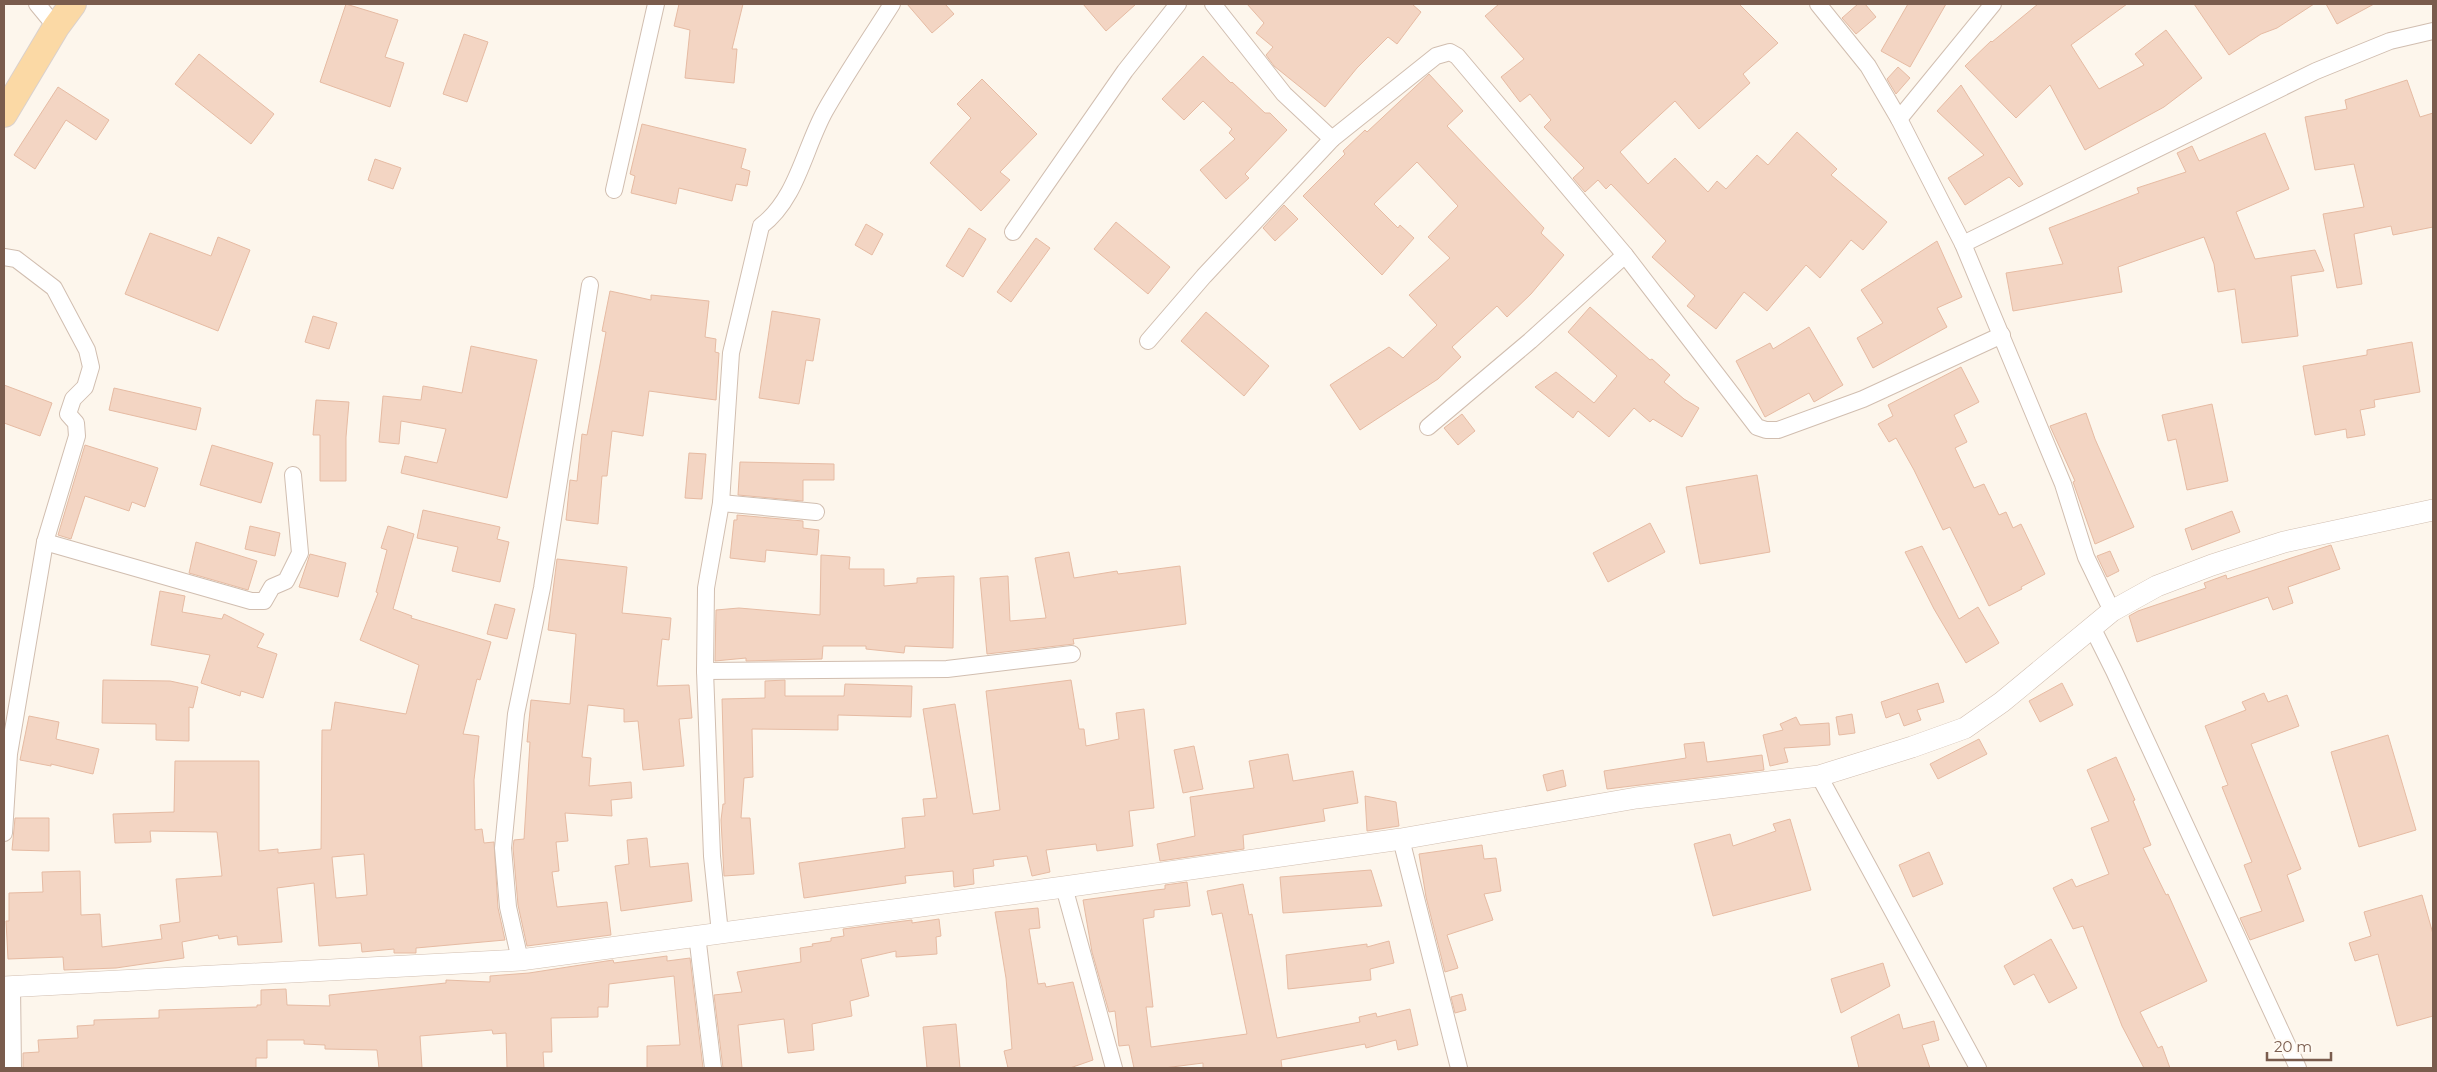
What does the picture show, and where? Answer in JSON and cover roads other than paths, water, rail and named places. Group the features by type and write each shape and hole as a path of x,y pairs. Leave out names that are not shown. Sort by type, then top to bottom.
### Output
{"main road":[{"path":"4,114 56,27 73,4"}],"street":[{"path":"37,4 56,27"},
{"path":"614,190 656,4"},
{"path":"720,933 712,856 706,671 706,588 721,503 731,353 761,226 774,216 803,166 824,112 892,4"},
{"path":"1013,232 1125,71 1178,4"},
{"path":"1213,4 1284,94 1332,139"},
{"path":"1818,4 1868,66 1899,119 1963,244 2063,484 2086,557 2112,611"},
{"path":"1899,119 1993,4"},
{"path":"1963,244 2316,70 2390,41 2433,32"},
{"path":"1148,341 1204,276 1332,139 1436,56 1450,52 1457,56 1625,255 1757,427 1766,430 1778,430 1863,399 2002,336"},
{"path":"1428,428 1530,341 1625,255"},
{"path":"4,257 16,259 54,288 86,350 91,367 85,386 73,399 68,414 76,423 76,436 45,542 10,754 4,833"},
{"path":"520,960 508,907 503,848 516,714 542,588 590,285"},
{"path":"45,542 251,601 264,601 272,587 286,581 300,553 294,475"},
{"path":"721,503 816,512"},
{"path":"13,1068 8,987 520,960 1064,887 1401,839 1636,798 1819,776 1965,728 2002,702 2112,611 2158,586 2221,562 2284,542 2433,510"},
{"path":"2092,626 2298,1068"},
{"path":"706,671 947,669 1072,654"},
{"path":"1819,776 1978,1068"},
{"path":"1401,839 1459,1068"},
{"path":"1064,887 1114,1068"},
{"path":"697,936 713,1068"}]}
